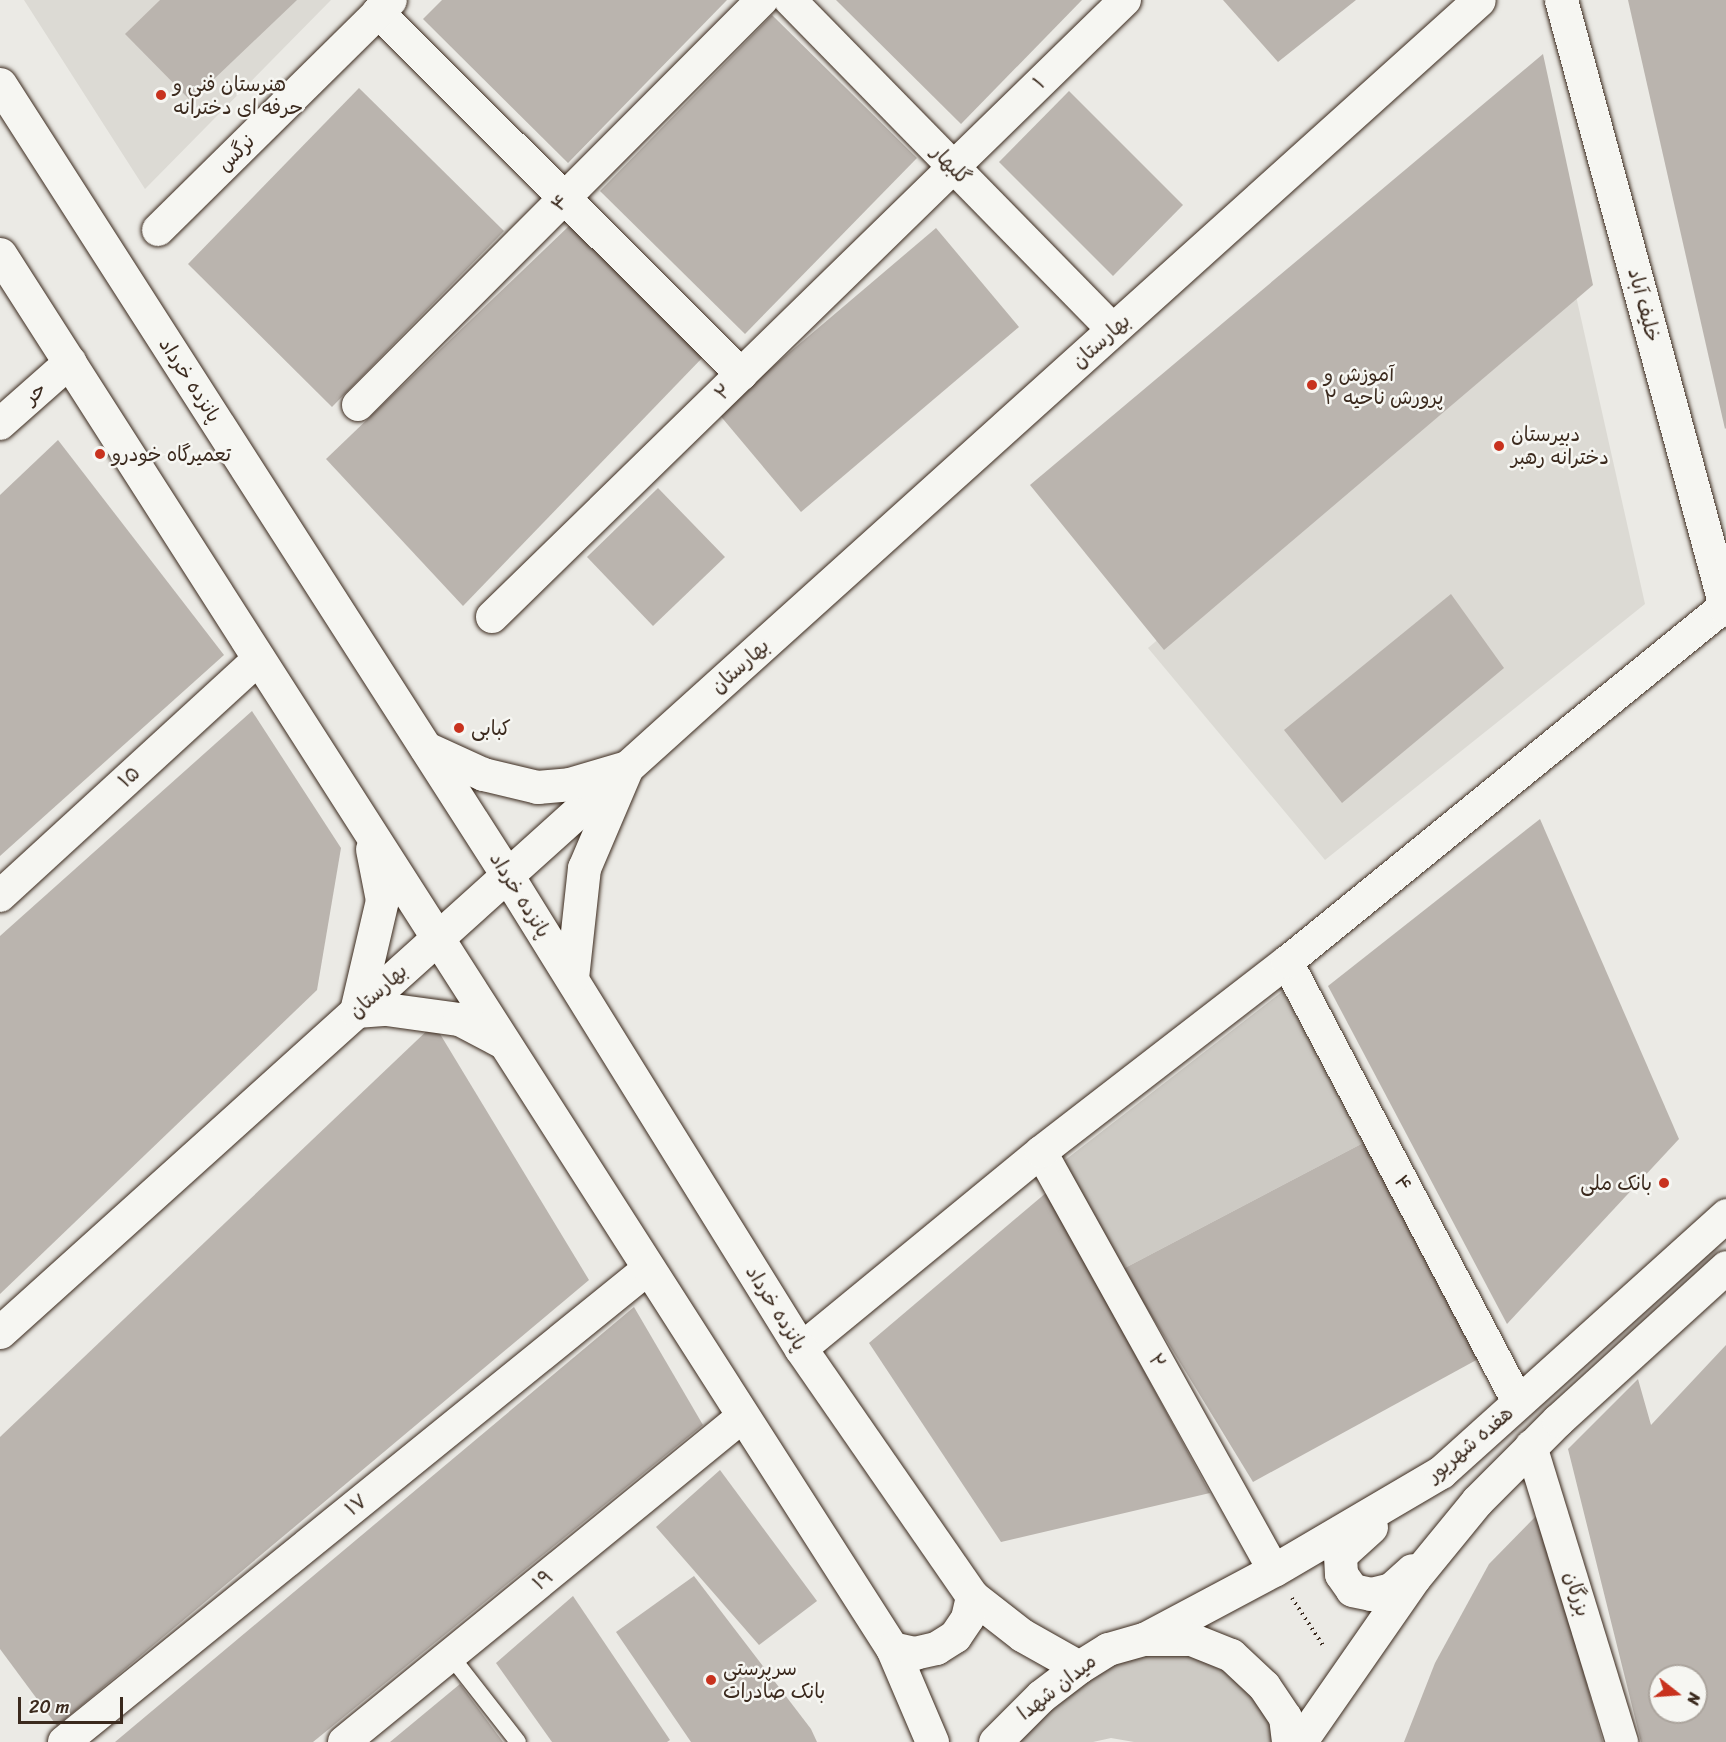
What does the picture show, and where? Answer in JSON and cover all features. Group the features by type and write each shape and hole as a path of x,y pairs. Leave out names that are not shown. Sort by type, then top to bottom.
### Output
{"main road":[{"name":"بهارستان","path":"0,1332 1479,0"},
{"name":"خلیف آباد","path":"1561,0 1726,608"},
{"name":"پانزده خرداد","path":"0,84 426,747 801,1349 972,1596 1022,1635 1079,1668"},
{"path":"0,254 742,1417 892,1648 932,1742"},
{"path":"426,747 483,774 537,787 570,784 627,767"},
{"path":"572,978 584,868 627,767"},
{"path":"364,824 382,900 356,1011 423,1012 459,1019 504,1043"},
{"name":"هفده شهریور","path":"1144,1639 1274,1570 1441,1472 1726,1215"},
{"name":"هفده شهریور","path":"1300,1742 1438,1549 1477,1501 1531,1446 1726,1267"},
{"path":"1438,1549 1390,1589 1371,1594 1352,1590 1341,1574 1340,1555 1351,1543 1441,1472"},
{"path":"892,1648 914,1653 936,1648 955,1636 967,1618 972,1596"},
{"name":"میدان شهدا","path":"995,1742 1041,1696 1108,1649 1144,1639 1191,1639 1231,1655 1264,1686 1285,1717 1288,1742"}],"street":[{"name":"۴","path":"358,405 762,0"},
{"name":"گلبهار","path":"790,0 1113,330"},
{"name":"۱","path":"953,167 1125,0"},
{"path":"385,6 563,199 741,374"},
{"name":"نرگس","path":"158,230 385,6"},
{"name":"۲","path":"492,617 953,167"},
{"name":"حر","path":"0,424 70,362"},
{"path":"801,1349 1041,1152 1287,962 1726,608"},
{"name":"۱۵","path":"0,896 259,659"},
{"name":"۴","path":"1287,962 1519,1403"},
{"name":"۲","path":"1041,1152 1274,1570"},
{"name":"۱۷","path":"64,1742 648,1269"},
{"name":"۱۹","path":"344,1742 742,1417"},
{"name":"بزرگان","path":"1531,1446 1622,1742"}],"lane":[{"path":"450,1655 518,1742"}],"path":[{"path":"1274,1570 1344,1678"}],"shaded area":[{"name":"هنرستان فنی و حرفه ای دخترانه","path":"24,0 331,0 145,189"},
{"name":"دبیرستان دخترانه رهبر","path":"1574,287 1645,604 1325,860 1148,648"},
{"path":"1283,991 1365,1142 1123,1269 1060,1164"},
{"path":"1182,1651 1248,1683 1280,1742 1134,1742 1111,1738 1093,1742 1011,1742 1109,1660"}],"building":[{"path":"160,0 297,0 191,101 125,34"},
{"path":"442,0 727,0 568,163 423,19"},
{"path":"836,0 1082,0 961,124"},
{"path":"1223,0 1356,0 1278,62"},
{"path":"1628,0 1726,0 1725,429"},
{"path":"772,15 917,158 745,334 600,191"},
{"name":"آموزش و پرورش ناحیه ۲","path":"1543,54 1593,285 1164,650 1030,485"},
{"path":"359,88 504,231 332,407 188,264"},
{"path":"1069,91 1183,205 1113,276 999,162"},
{"path":"570,225 704,356 463,606 326,459"},
{"path":"936,228 1019,327 801,512 718,413"},
{"path":"58,440 224,655 0,856 0,495"},
{"path":"658,488 725,557 653,626 587,557"},
{"path":"1451,594 1504,668 1342,803 1284,730"},
{"path":"252,711 341,848 317,990 0,1294 0,936"},
{"path":"1540,819 1679,1139 1507,1324 1328,986"},
{"path":"434,1024 589,1280 57,1726 0,1649 0,1437"},
{"path":"1365,1142 1491,1352 1253,1482 1123,1269"},
{"path":"1047,1192 1210,1493 1001,1542 869,1343"},
{"path":"634,1307 703,1425 313,1742 115,1742"},
{"path":"1726,1345 1726,1742 1641,1742 1568,1449 1638,1379 1651,1425"},
{"path":"720,1470 817,1601 759,1645 656,1527"},
{"path":"1539,1513 1603,1742 1404,1742 1435,1663 1489,1564"},
{"name":"سرپرستی بانک صادرات","path":"694,1576 811,1729 817,1742 691,1742 616,1632"},
{"path":"573,1596 670,1740 667,1742 552,1742 496,1663"},
{"path":"460,1684 503,1742 390,1742"}],"place":[{"name":"هنرستان فنی و حرفه ای دخترانه","path":"161,95"},
{"name":"آموزش و پرورش ناحیه ۲","path":"1312,385"},
{"name":"دبیرستان دخترانه رهبر","path":"1499,446"},
{"name":"تعمیرگاه خودرو","path":"100,454"},
{"name":"کبابی","path":"459,728"},
{"name":"بانک ملی","path":"1664,1183"},
{"name":"سرپرستی بانک صادرات","path":"711,1680"}]}
